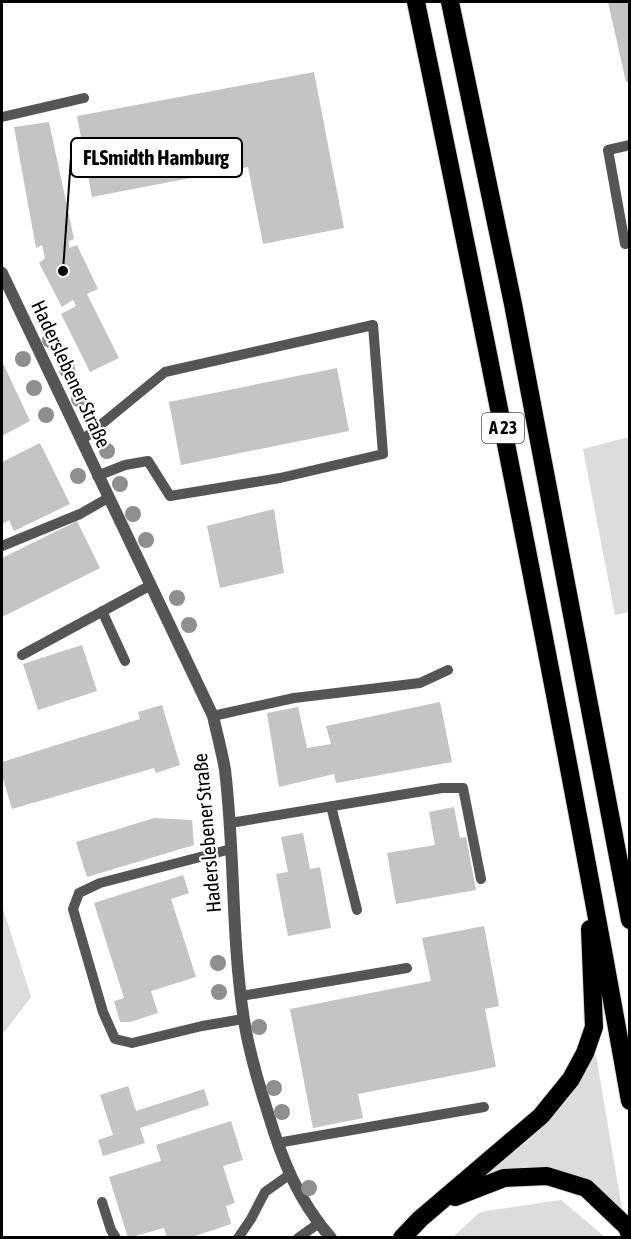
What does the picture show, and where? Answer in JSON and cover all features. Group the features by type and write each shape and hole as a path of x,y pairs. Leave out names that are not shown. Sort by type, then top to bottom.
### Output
{"highway":[{"name":"A 23","path":"416,2 481,314 586,855 630,1101"},
{"name":"A 23","path":"450,2 513,304 630,921"},
{"path":"402,1238 548,1109 572,1079 585,1053 594,1027 586,855"},
{"path":"442,1202 504,1179 548,1176 586,1188 627,1227 630,1235"}],"street":[{"name":"Haderslebener Straße","path":"2,273 213,716 225,768 230,823 233,908 243,1019 251,1059 289,1175 331,1238"}],"lane":[{"path":"2,117 84,98"},
{"path":"630,145 608,150 626,244 630,243"},
{"path":"81,441 165,372 373,326 383,454 280,478 170,496 148,461 125,465 97,476"},
{"path":"2,546 80,514 108,498"},
{"path":"22,655 151,585"},
{"path":"102,611 125,661"},
{"path":"213,716 294,698 420,683 448,670"},
{"path":"230,823 442,788 463,788 480,879"},
{"path":"331,806 357,910"},
{"path":"231,849 100,883 78,893 73,909 103,1012 115,1039 132,1043 202,1026 243,1019"},
{"path":"241,996 407,969"},
{"path":"277,1143 484,1107"},
{"path":"238,1238 265,1192 289,1175"},
{"path":"102,1202 116,1238"},
{"path":"298,1238 319,1223"}],"shaded area":[{"path":"629,437 629,612 615,615 583,449"},
{"path":"2,905 31,997 2,1035"},
{"path":"592,1055 596,1055 622,1209 602,1190 590,1183 474,1182 524,1144 547,1123 567,1100"},
{"path":"561,1200 605,1237 453,1237 480,1212"}],"building":[{"path":"608,2 630,2 630,82 626,82"},
{"path":"314,72 344,228 263,244 248,167 92,197 77,116"},
{"path":"49,122 74,239 69,241 69,248 77,245 98,289 87,294 119,358 90,372 61,314 76,306 73,300 62,307 39,263 45,258 42,245 36,248 14,127"},
{"path":"2,361 30,421 2,436"},
{"path":"337,368 349,431 181,465 169,402"},
{"path":"40,443 70,504 14,531 9,520 2,524 2,462"},
{"path":"274,509 284,573 220,588 207,526"},
{"path":"77,521 100,568 2,617 2,558"},
{"path":"82,645 97,691 38,710 23,664"},
{"path":"440,702 452,762 336,783 334,774 279,787 267,713 298,707 307,748 331,744 326,726"},
{"path":"162,705 180,765 156,773 154,768 12,809 2,775 2,762 140,719 138,712"},
{"path":"454,807 460,838 466,837 476,890 396,904 387,853 435,845 429,812"},
{"path":"154,818 192,820 194,845 87,877 76,842"},
{"path":"303,833 310,869 320,867 331,928 288,936 276,874 288,872 281,837"},
{"path":"183,875 189,893 171,899 196,977 151,991 158,1013 130,1022 120,1022 114,1001 124,998 94,903"},
{"path":"484,926 499,1006 485,1009 496,1067 358,1094 363,1118 313,1128 290,1009 431,981 422,938"},
{"path":"128,1086 136,1111 204,1089 209,1105 140,1128 145,1143 103,1156 98,1140 113,1135 100,1095"},
{"path":"231,1121 243,1160 223,1166 235,1203 226,1206 231,1224 189,1238 167,1238 164,1228 128,1238 109,1177 161,1161 156,1145"}],"place":[{"name":"FLSmidth Hamburg","path":"63,271"}]}
